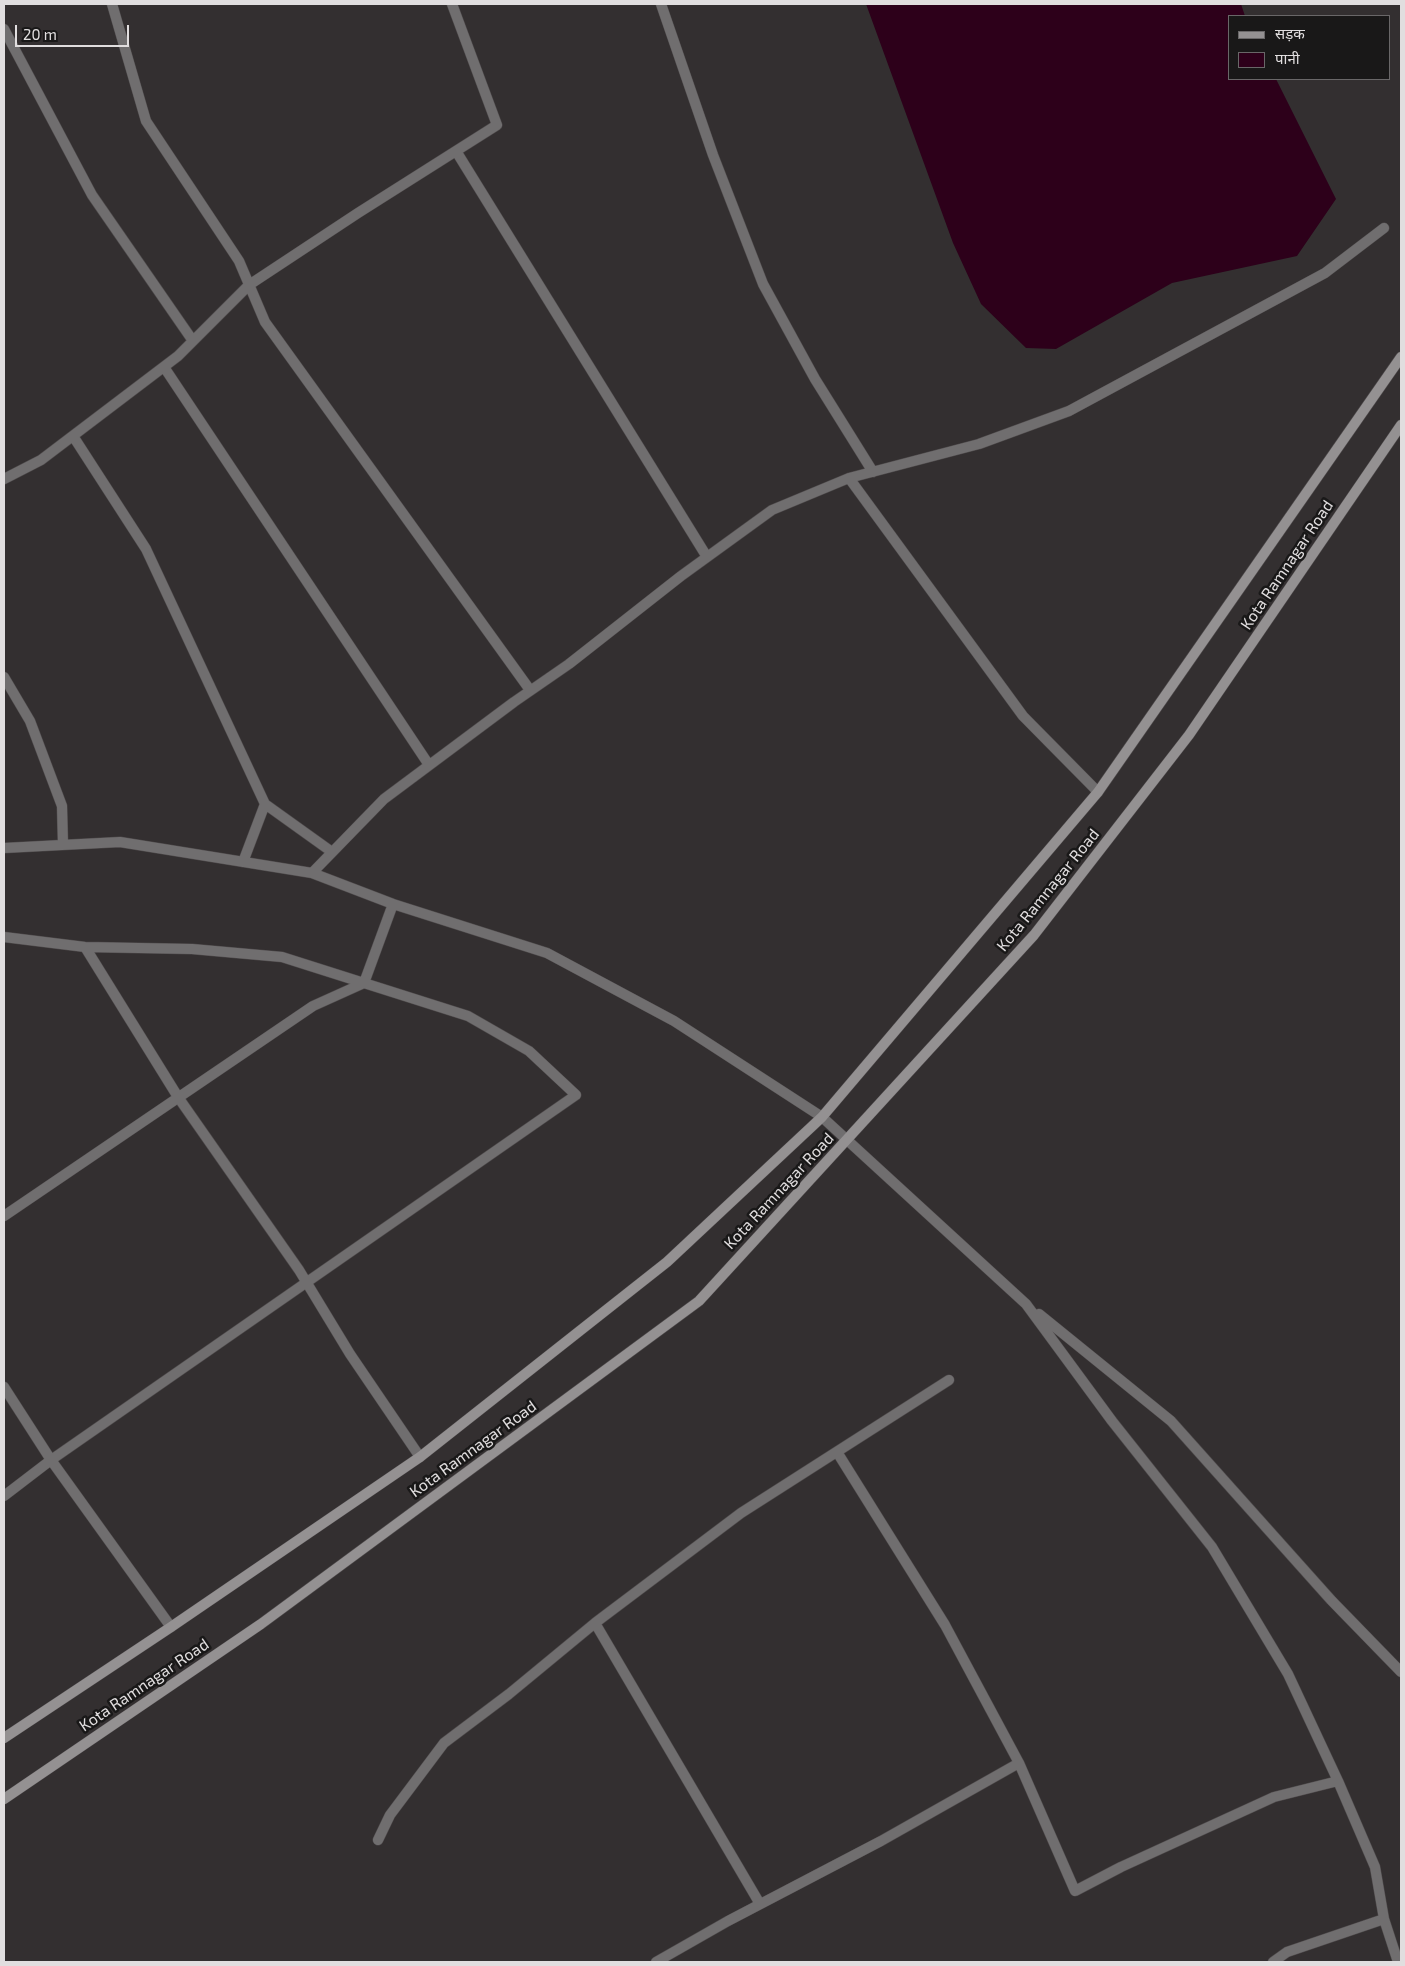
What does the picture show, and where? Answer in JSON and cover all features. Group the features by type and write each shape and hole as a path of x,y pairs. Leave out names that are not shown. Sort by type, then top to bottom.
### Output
{"street":[{"path":"112,4 146,121 239,261 266,322 530,690"},
{"path":"4,479 41,460 164,367 250,285 498,125 452,4"},
{"path":"661,4 713,155 763,284 815,379 873,472"},
{"path":"4,29 92,195 193,341"},
{"path":"456,151 707,557"},
{"path":"312,873 384,799 530,690 569,664 707,557 772,510 849,478 979,444 1069,411 1326,273 1384,228"},
{"path":"4,1738 172,1627 420,1457 667,1262 822,1117 1098,792 1401,357"},
{"path":"164,367 429,765"},
{"name":"Kota Ramnagar Road","path":"4,1799 261,1624 699,1302 1034,935 1189,734 1401,425"},
{"path":"72,436 146,549 264,804 332,852"},
{"path":"849,478 1023,716 1098,792"},
{"path":"4,677 30,722 62,806 63,845"},
{"path":"244,862 264,804"},
{"path":"4,848 120,842 312,873 393,904 547,953 674,1021 822,1117 1026,1304 1171,1421 1331,1600 1401,1672"},
{"path":"4,1216 313,1006 364,983 393,904"},
{"path":"4,937 85,947 192,948 282,957 468,1016 529,1051 576,1095 51,1460 4,1496"},
{"path":"85,947 178,1097 306,1283 350,1354 420,1457"},
{"path":"1026,1304 1112,1421 1212,1546 1288,1674 1338,1781 1375,1867 1384,1919 1398,1962"},
{"path":"378,1840 390,1815 444,1743 509,1694 595,1623 741,1513 949,1380"},
{"path":"4,1387 51,1460 172,1627"},
{"path":"836,1452 945,1625 1019,1763 1075,1891 1121,1867 1274,1797 1338,1781"},
{"path":"595,1623 760,1904"},
{"path":"656,1962 760,1904 881,1841 1019,1763"},
{"path":"1273,1962 1287,1952 1384,1919"}],"water":[{"path":"866,4 1241,4 1245,15 1228,15 1228,80 1276,80 1336,199 1297,256 1172,283 1056,349 1026,348 981,304 953,243"}]}
